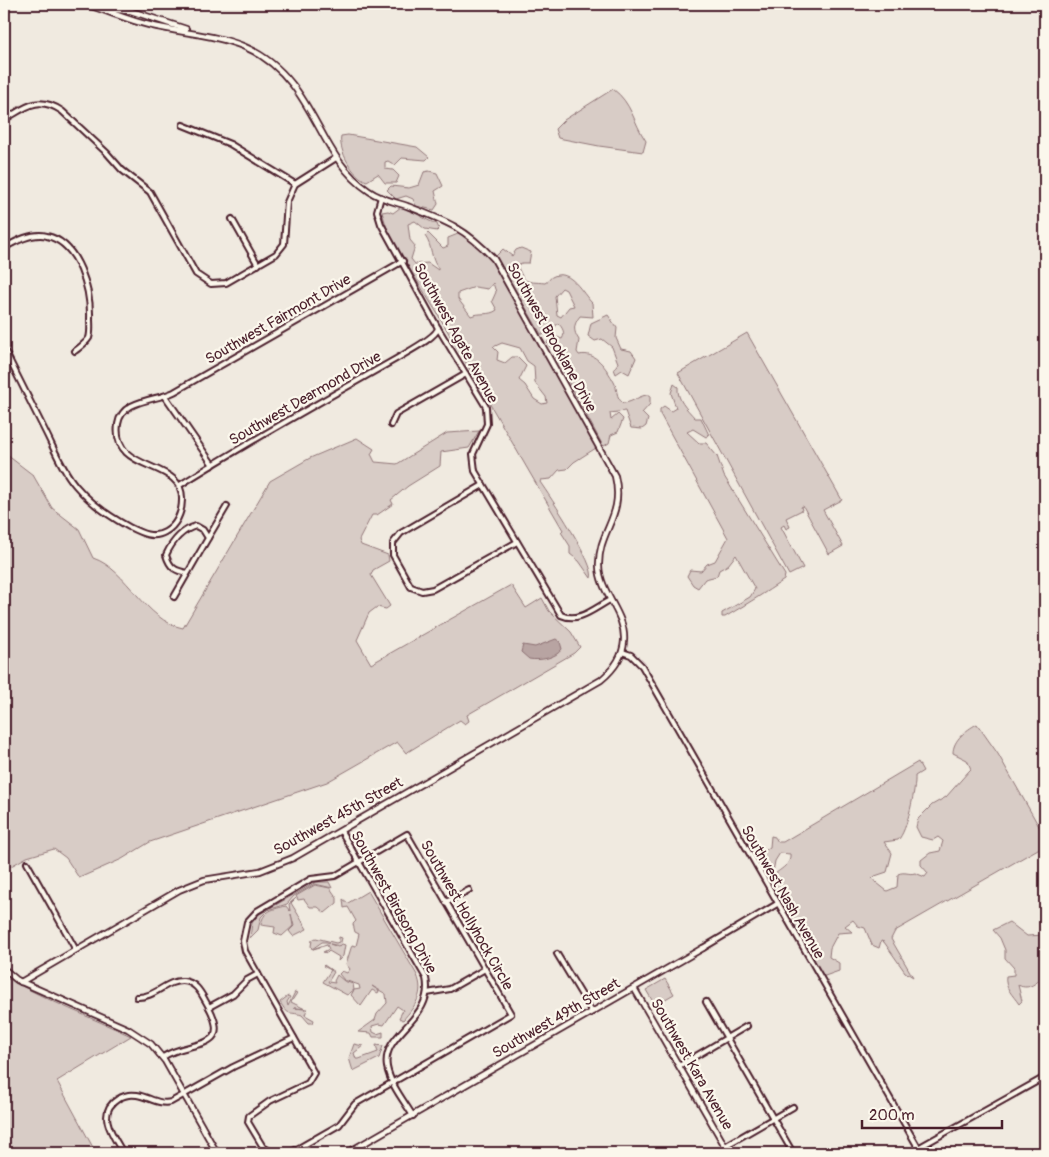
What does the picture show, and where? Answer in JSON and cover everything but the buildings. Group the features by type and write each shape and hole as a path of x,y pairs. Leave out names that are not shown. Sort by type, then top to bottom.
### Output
{"street":[{"name":"Southwest Brooklane Drive","path":"84,4 105,9 149,25 219,37 243,45 277,68 296,89 336,158 357,182 381,197 454,224 476,241 500,268 615,476 618,494 617,511 601,548 599,565 603,587 623,626 622,652"},
{"name":"Southwest Brooklane Drive","path":"105,9 139,12 194,32"},
{"path":"4,120 39,102 62,111 107,153 122,170 150,192 196,274 203,281 211,284 226,282 276,254 284,244 286,202 295,184 336,158"},
{"path":"183,125 230,144 295,184"},
{"name":"Southwest Agate Avenue","path":"381,197 378,211 379,219 438,328 486,407 488,415 484,432 474,454 475,471 561,615 571,619 578,618 610,600"},
{"path":"232,219 258,265"},
{"path":"4,248 28,237 43,235 57,240 70,252 86,281 90,295 90,334 85,343 75,351"},
{"name":"Southwest Fairmont Drive","path":"180,485 164,473 131,457 123,448 119,437 118,424 129,408 136,403 165,396 403,261"},
{"name":"Southwest Dearmond Drive","path":"180,485 412,349 436,333 438,328"},
{"path":"4,349 61,462 88,499 106,514 144,534 157,535 172,528 178,518 182,506 180,485"},
{"path":"391,425 396,414 466,374"},
{"path":"165,396 213,465"},
{"path":"483,485 401,533 393,543 393,555 411,587 422,592 433,589 517,542"},
{"path":"174,597 227,506"},
{"path":"188,573 178,571 169,565 166,555 170,545 187,529 196,526 203,530 208,538"},
{"path":"172,528 180,536"},
{"name":"Southwest 45th Street","path":"21,982 180,889 204,880 260,871 277,865 341,831 601,680 614,669 622,652"},
{"name":"Southwest Nash Avenue","path":"622,652 631,655 642,666 919,1149"},
{"name":"Southwest Birdsong Drive","path":"341,831 423,972 427,992 422,1008 389,1051 386,1062 393,1083 412,1116"},
{"name":"Southwest Hollyhock Circle","path":"272,1153 260,1143 248,1120 251,1114 270,1101 311,1080 313,1070 243,946 247,922 253,914 311,879 335,876 407,834 511,1014 355,1104 336,1127 290,1153"},
{"path":"27,863 76,950"},
{"path":"446,902 468,890"},
{"name":"Southwest 49th Street","path":"347,1153 778,904"},
{"path":"557,954 592,1012"},
{"path":"4,969 21,982 140,1036 151,1044 163,1057 218,1153"},
{"path":"427,992 450,989 485,969"},
{"path":"209,1006 233,994 247,980 258,974"},
{"path":"138,997 147,998 176,982 185,981 197,987 215,1016 216,1026 210,1040 202,1045 174,1051 163,1057"},
{"name":"Southwest Kara Avenue","path":"634,988 729,1153"},
{"path":"706,1002 793,1153"},
{"path":"679,1066 747,1026"},
{"path":"124,1153 106,1119 108,1110 115,1101 131,1094 164,1104 185,1096 233,1067 294,1038"},
{"path":"909,1153 1045,1077"},
{"path":"725,1146 793,1107"}],"shaded area":[{"path":"613,89 624,100 646,141 643,152 558,138 555,129 564,120"},
{"path":"348,135 417,147 429,157 426,160 402,158 395,165 388,161 385,162 385,169 393,170 399,176 396,183 385,183 378,174 367,181 352,169 344,155 341,136"},
{"path":"424,172 437,173 443,186 435,191 438,204 434,210 416,206 413,199 406,196 396,199 387,190 391,186 409,188 419,185"},
{"path":"401,207 437,224 439,229 437,231 425,229 415,221 408,224 410,240 415,246 411,259 415,264 428,263 438,270 425,236 428,233 443,248 448,246 448,238 458,234 458,232 467,236 489,257 595,442 596,448 574,462 567,469 559,470 551,479 541,480 540,482 580,546 591,571 591,578 579,561 570,554 570,546 561,532 563,530 437,313 389,235 382,212 388,211 393,213","holes":["493,283 496,292 492,301 497,310 491,313 471,316 458,299 458,293 475,287 488,289","502,343 520,348 527,361 534,366 535,383 546,397 547,403 542,404 534,399 525,385 519,380 526,366 517,357 512,357 505,363 497,360 498,352 493,347"]},
{"path":"521,248 531,252 529,263 517,265 524,279 530,282 545,283 554,276 566,276 576,283 592,303 593,317 580,316 575,325 575,331 579,340 577,352 579,355 591,356 600,362 608,371 618,396 623,403 650,395 650,404 642,413 648,419 646,426 642,429 631,428 625,411 610,413 611,420 618,414 623,419 618,432 611,435 609,443 604,446 602,444 554,355 560,351 557,346 553,349 547,343 552,335 562,339 564,332 562,328 558,323 549,335 541,334 496,256 503,249 512,256 516,250","holes":["562,288 566,290 574,306 569,307 561,317 557,315 555,296"]},
{"path":"608,315 617,328 616,338 621,349 631,351 636,358 629,374 622,370 616,374 614,369 618,363 612,347 602,339 595,341 588,336 591,323"},
{"path":"747,333 842,500 823,510 843,546 829,554 803,506 801,507 802,510 786,518 790,527 786,529 784,525 781,527 803,568 789,575 678,373"},
{"path":"674,384 678,387 679,396 683,404 695,418 701,418 709,435 706,437 693,429 687,432 699,443 706,443 717,456 724,476 785,575 784,580 725,617 722,617 722,613 750,597 755,589 736,555 728,565 719,570 717,576 705,579 698,588 693,585 687,576 690,570 701,571 707,564 715,561 728,538 660,414 660,409 664,406 671,411 676,408 671,393"},
{"path":"479,431 469,448 441,452 440,466 408,486 391,500 393,504 377,515 372,515 359,540 361,545 388,555 389,561 373,570 371,575 390,606 386,609 377,607 369,613 357,640 371,664 511,585 526,608 542,598 549,611 571,632 580,647 574,653 467,715 469,721 465,724 460,720 406,753 397,742 327,782 150,842 122,859 79,878 66,858 54,849 27,857 4,870 4,441 7,455 33,475 52,508 79,529 93,558 105,564 116,573 158,616 183,628 270,481 310,458 357,438 374,449 371,454 375,462 397,464 447,433"},
{"path":"556,639 560,642 562,649 552,657 538,660 529,659 521,652 523,645 535,647"},
{"path":"977,724 998,754 1045,837 1045,845 895,931 891,939 913,977 905,972 884,942 881,941 879,948 872,945 865,928 858,926 853,920 845,926 852,932 838,933 830,948 829,957 839,963 839,971 822,977 769,882 788,863 790,854 780,853 770,876 765,874 758,866 759,855 770,847 771,836 775,837 778,842 783,842 918,762 923,771 915,776 905,828 898,840 884,842 892,853 887,872 872,879 887,891 897,887 898,874 915,873 925,877 928,873 921,865 921,860 930,853 940,851 943,841 938,837 933,840 921,837 916,827 918,819 932,805 946,797 971,769 967,760 953,753 955,744 961,736"},
{"path":"316,882 329,882 332,888 315,884 294,896 287,904 268,910 261,917 258,930 250,938 252,923 258,915"},
{"path":"315,885 330,888 337,898 337,903 325,913 318,907 310,907 304,899 298,900 296,896"},
{"path":"368,891 417,975 420,988 415,1005 403,1020 399,1018 403,1010 397,1006 384,1025 372,1026 373,1032 377,1034 383,1032 383,1037 373,1037 371,1033 358,1032 375,1020 377,1014 387,1003 386,994 372,986 379,991 378,993 372,990 361,1006 351,995 354,990 360,989 359,985 344,980 339,974 342,971 347,973 350,969 346,964 352,945 356,946 359,934 355,932 353,924 356,921 348,907 344,908 343,899 348,903"},
{"path":"296,898 291,903 307,929 293,936 289,931 294,926 291,914 293,926 282,936 274,933 275,927 261,925 264,916 270,911 286,906 290,911 289,904"},
{"path":"1009,922 1027,936 1045,935 1045,976 1036,983 1026,987 1018,985 1022,1001 1019,1004 1006,984 1006,976 1014,975 1014,968 1005,958 1005,950 1000,938 993,930"},
{"path":"339,937 342,938 340,945 345,945 343,956 338,961 339,957 329,951 327,953 323,952 329,949 327,945 313,949 329,943 327,942 322,942 312,949 312,940 316,938 336,943 339,942"},
{"path":"324,965 334,972 328,982 335,983 337,975 344,981 353,984 354,990 347,995 323,982 331,970 323,966"},
{"path":"9,979 54,1002 131,1036 57,1081 96,1153 4,1153 4,980"},
{"path":"665,979 674,994 655,1005 646,990"},
{"path":"295,992 297,993 291,1002 307,1009 305,1015 314,1020 313,1023 309,1023 302,1015 287,1012 280,1002 288,996 290,997 287,1002 288,1006"},
{"path":"354,1044 363,1046 354,1053 356,1059 378,1052 376,1045 383,1046 379,1058 353,1071 349,1058"}]}
